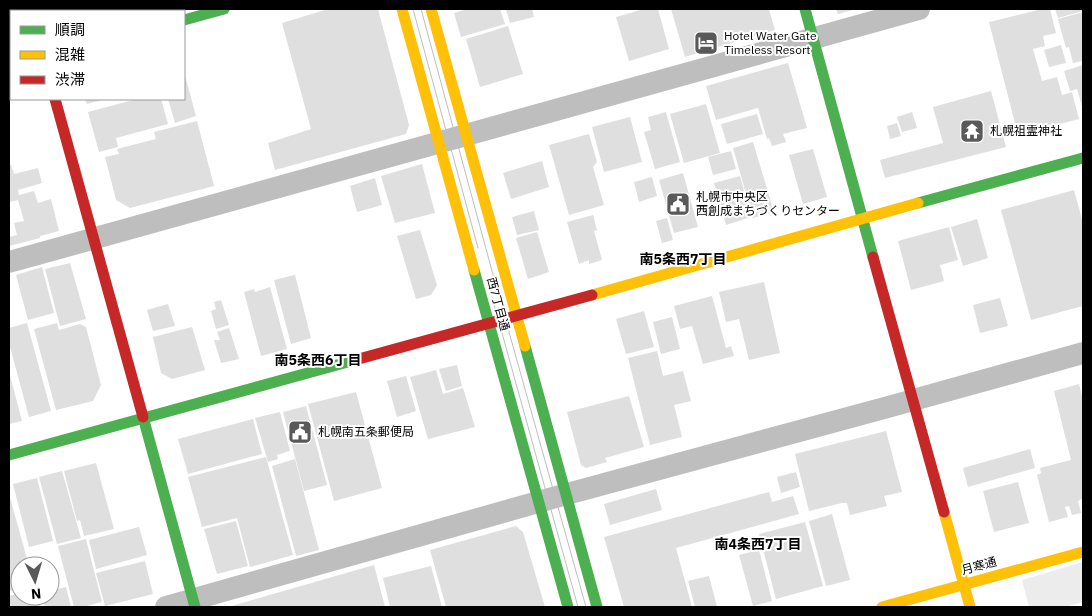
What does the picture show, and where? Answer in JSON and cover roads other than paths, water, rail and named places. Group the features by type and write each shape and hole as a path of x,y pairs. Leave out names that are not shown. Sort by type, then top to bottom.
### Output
{"street":[{"path":"185,20 224,9"},
{"name":"西7丁目通","path":"402,9 568,607"},
{"name":"西7丁目通","path":"431,9 564,495 597,607"},
{"path":"805,9 970,607"},
{"path":"9,262 919,9"},
{"path":"55,100 194,604"},
{"path":"9,455 489,324 1083,158"},
{"path":"166,607 194,604 539,502 1083,352"},
{"name":"月寒通","path":"882,607 1083,552"}],"tram line":[{"path":"413,9 478,248"},
{"path":"421,9 586,607"},
{"path":"492,297 578,607"}],"place":[{"name":"Hotel Water Gate Timeless Resort","path":"706,43"},
{"name":"札幌祖霊神社","path":"972,131"},
{"name":"札幌市中央区 西創成まちづくりセンター","path":"678,204"},
{"name":"札幌南五条郵便局","path":"300,432"}],"district":[{"name":"南5条西7丁目","path":"683,259"},
{"name":"南5条西6丁目","path":"318,360"},
{"name":"南4条西7丁目","path":"758,544"}]}
